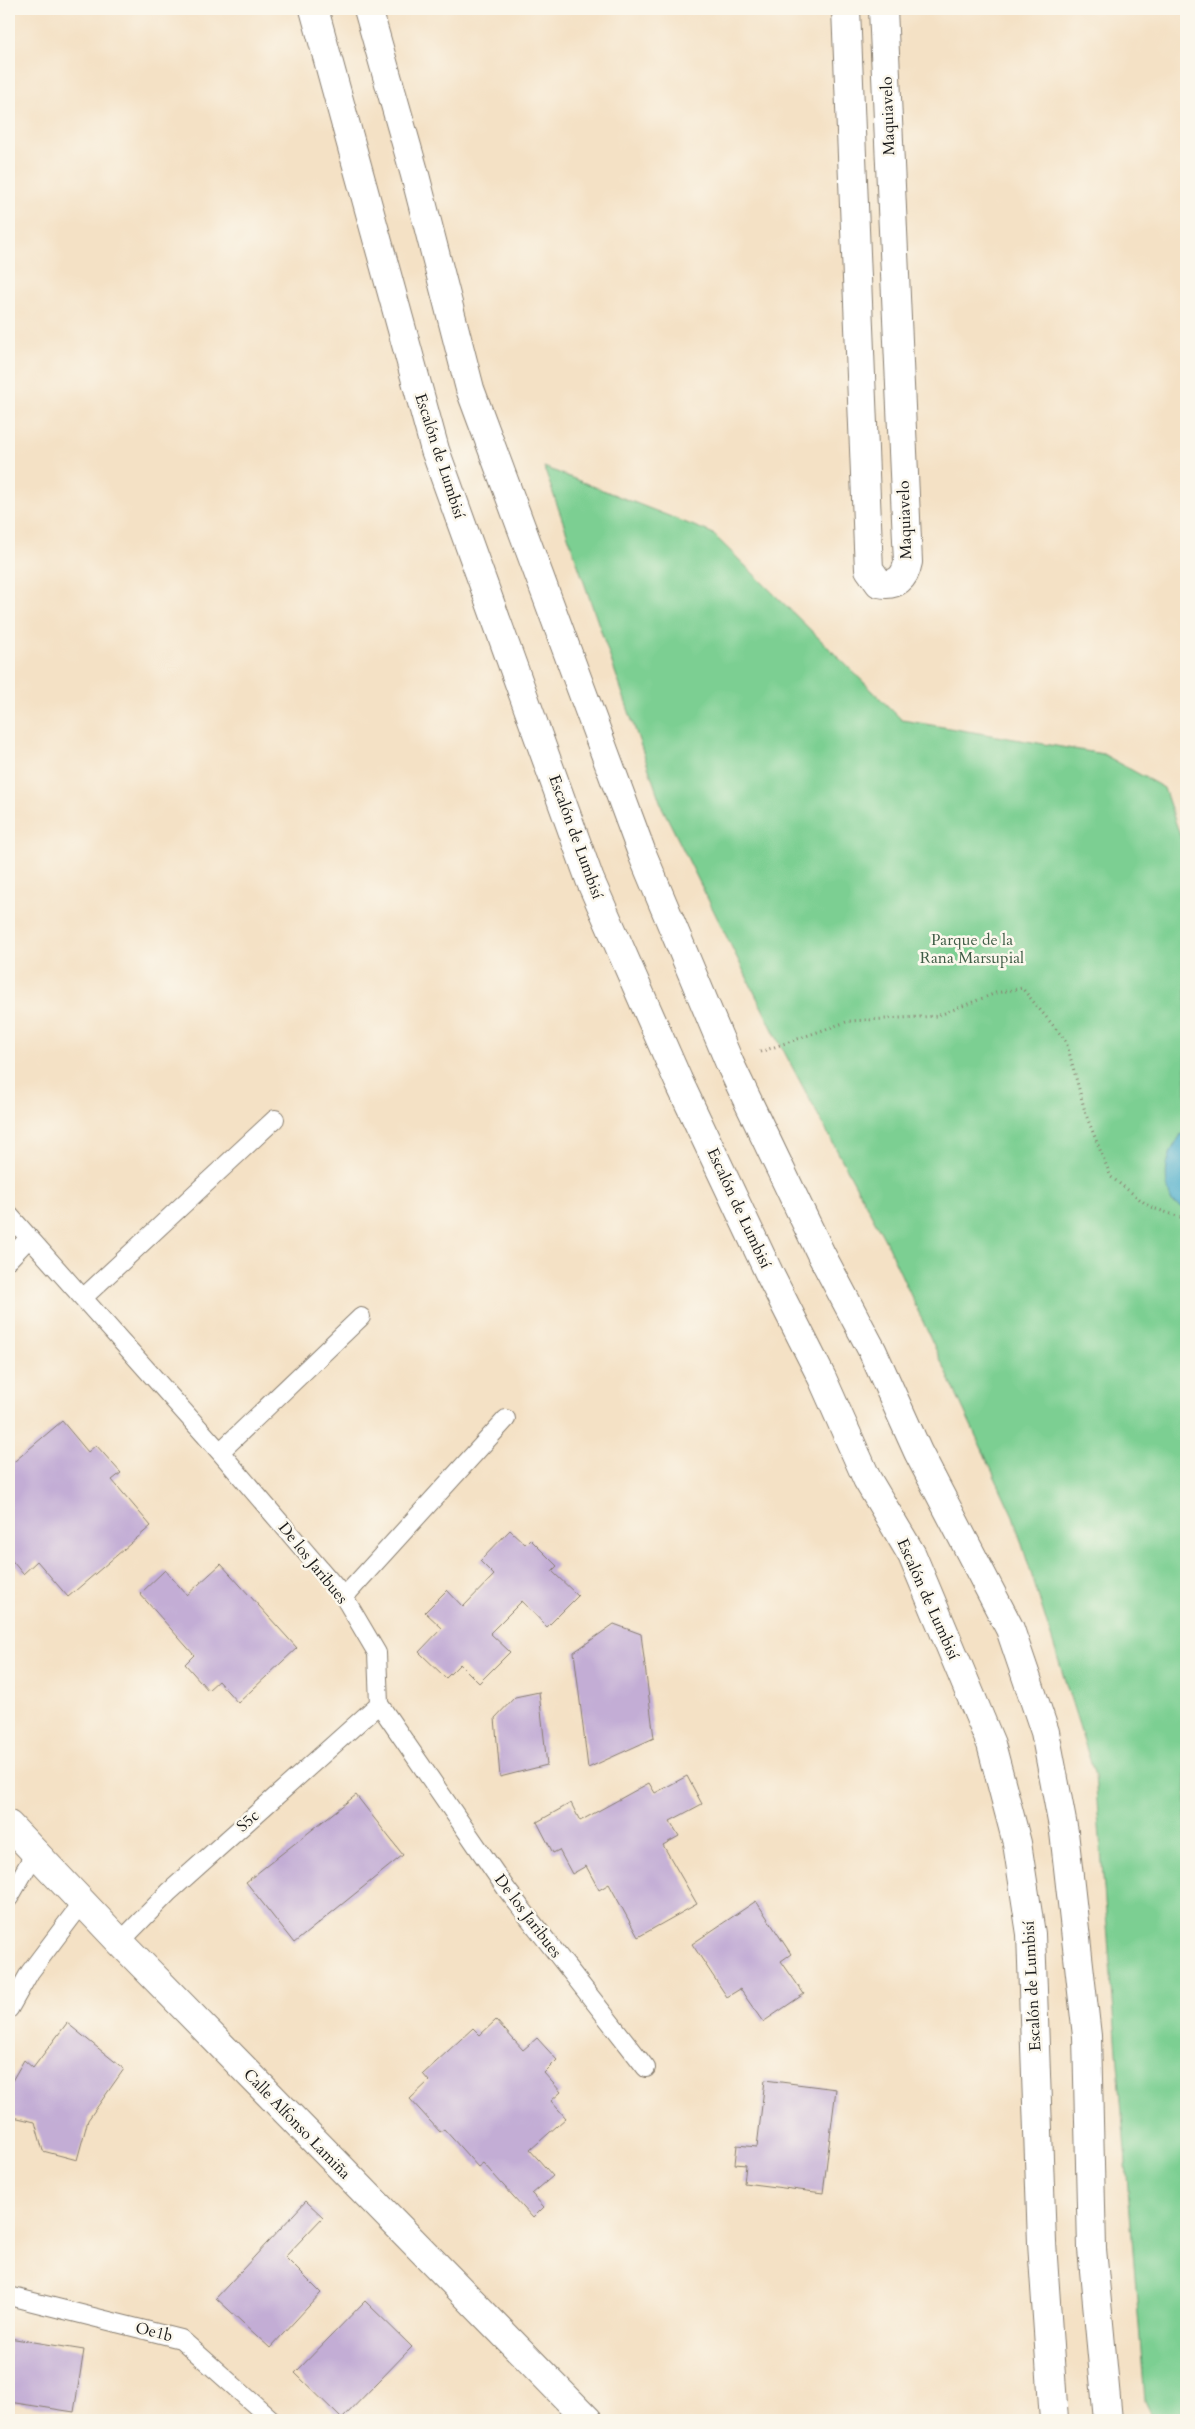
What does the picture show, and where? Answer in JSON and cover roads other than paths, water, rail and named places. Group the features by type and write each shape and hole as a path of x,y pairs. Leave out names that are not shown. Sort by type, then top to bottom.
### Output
{"main road":[{"name":"Escalón de Lumbisí","path":"314,9 435,450 590,880 678,1080 769,1273 822,1378 867,1479 912,1555 991,1744 1017,1843 1032,1934 1042,2243 1054,2420"},
{"path":"368,9 415,175 470,389 643,856 730,1064 821,1254 872,1350 918,1452 1010,1629 1045,1732 1064,1832 1087,2036 1092,2249 1108,2420"},
{"name":"Maquiavelo","path":"846,9 868,548 872,575 879,583 891,584 902,578 908,562 884,9"},
{"name":"Calle Alfonso Lamiña","path":"9,1825 82,1903 588,2420"}],"lane":[{"path":"84,1297 275,1119"},
{"name":"De los Jaribues","path":"9,1215 220,1452 344,1597 377,1653 379,1704 507,1890 646,2068"},
{"path":"9,1259 29,1238"},
{"path":"220,1452 361,1317"},
{"path":"344,1597 506,1419"},
{"name":"S5c","path":"120,1942 169,1892 379,1704"},
{"path":"9,1898 34,1853"},
{"path":"9,2009 30,1972 82,1903"},
{"name":"Oe1b","path":"9,2296 181,2339 272,2420"}],"water":[{"path":"1182,1134 1186,1134 1186,1210 1172,1202 1166,1176 1172,1150"}],"park label":[{"name":"Parque de la Rana Marsupial","path":"972,949"}]}
